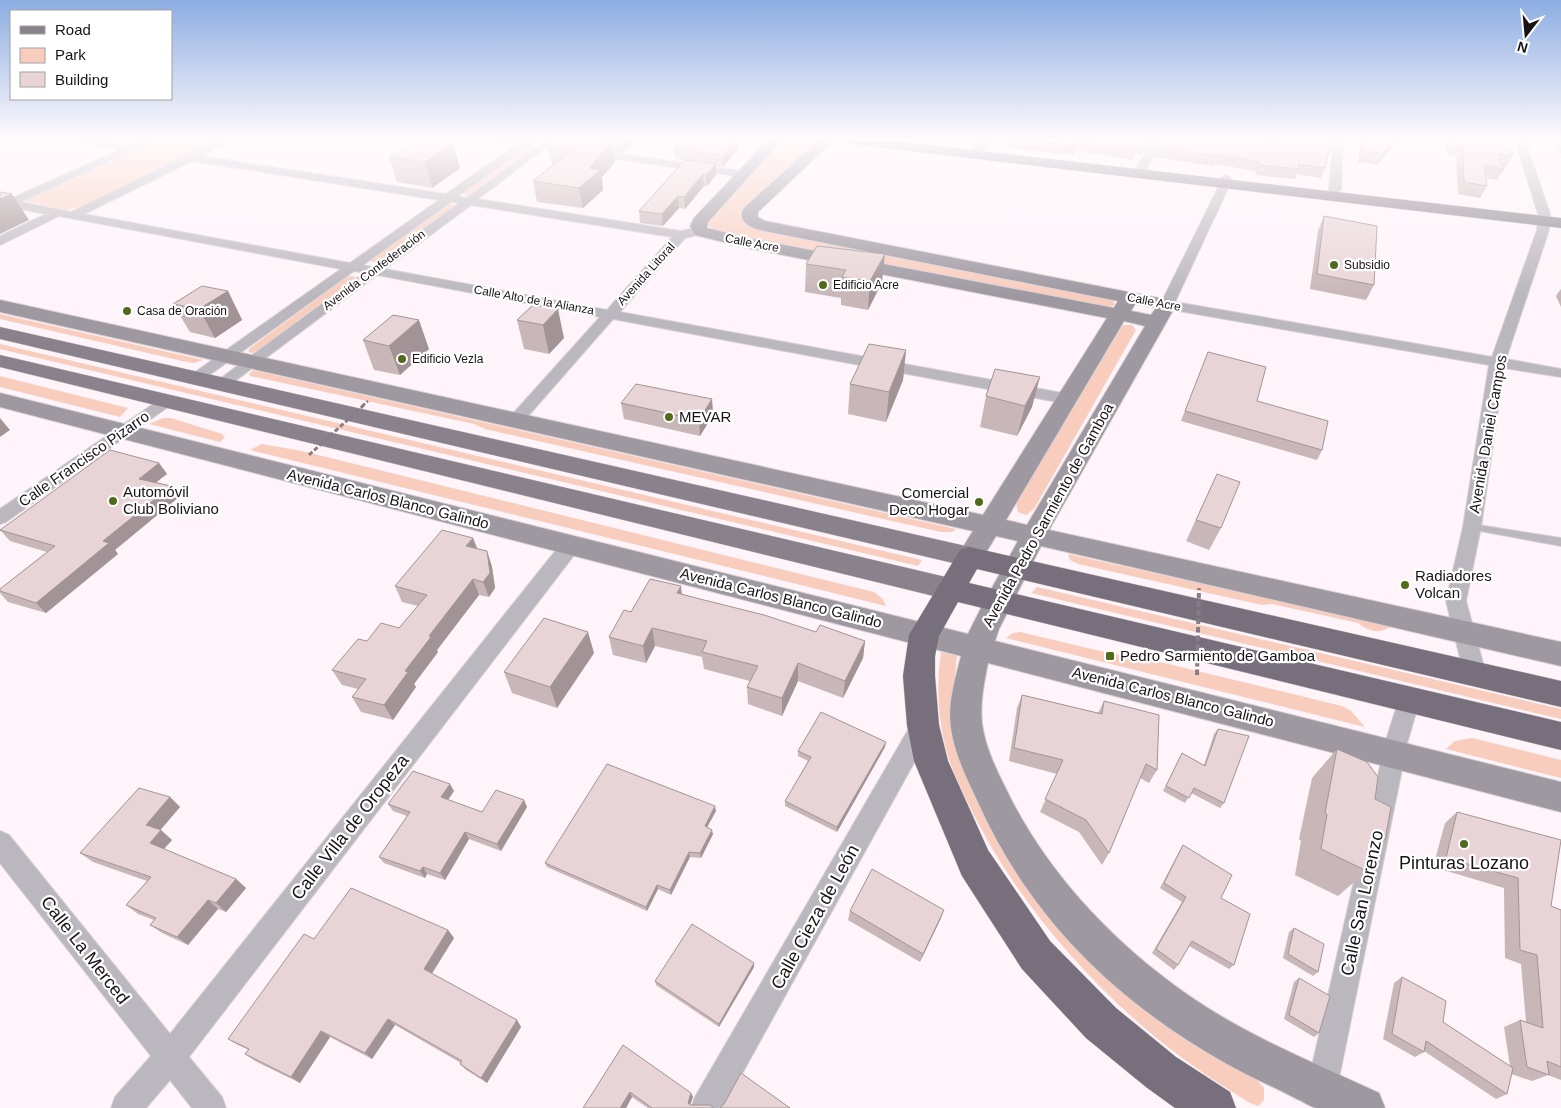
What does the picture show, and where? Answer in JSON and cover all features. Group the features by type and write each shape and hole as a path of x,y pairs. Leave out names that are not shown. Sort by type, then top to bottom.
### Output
{"highway":[{"path":"1214,1108 1162,1072 1101,1023 1036,955 975,863 931,761 922,725 919,676 924,635 970,557 1561,694"},
{"path":"950,589 1561,736"}],"main road":[{"path":"1321,192 1553,218"},
{"path":"1347,192 1553,218"},
{"path":"0,334 970,557"},
{"path":"0,361 950,589"}],"street":[{"path":"4,203 30,192"},
{"path":"70,216 119,192"},
{"path":"407,192 681,235"},
{"name":"Avenida Confederación","path":"196,378 455,192"},
{"name":"Avenida Confederación","path":"222,384 481,192"},
{"path":"701,231 698,226 700,221 727,192"},
{"name":"Calle Acre","path":"771,192 750,211 750,219 760,225 1124,306"},
{"name":"Avenida Pedro Sarmiento de Gamboa","path":"1221,192 1162,313 1033,535 982,635 977,648 968,689 966,717 976,760 996,808 1021,851 1050,890 1090,937 1114,961 1174,1009 1319,1098 1364,1108"},
{"path":"1542,192 1553,218"},
{"name":"Calle Alto de la Alianza","path":"4,203 1068,400"},
{"path":"0,241 57,213"},
{"name":"Avenida Daniel Campos","path":"1475,674 1456,602 1472,527 1497,363 1543,230 1553,218"},
{"name":"Calle Acre","path":"701,231 747,243 1162,313 1561,373"},
{"name":"Avenida Litoral","path":"516,420 681,235 701,231"},
{"path":"0,306 1561,654"},
{"path":"970,557 1124,306"},
{"name":"Avenida Carlos Blanco Galindo","path":"0,400 1561,796"},
{"name":"Calle Francisco Pizarro","path":"0,518 167,401"},
{"name":"Calle Villa de Oropeza","path":"126,1108 170,1057 571,545"},
{"name":"Calle San Lorenzo","path":"1319,1098 1397,740 1409,699"},
{"name":"Calle Cieza de León","path":"706,1108 922,725"},
{"name":"Calle La Merced","path":"0,843 170,1057"},
{"path":"170,1057 211,1108"}],"lane":[{"path":"1472,527 1561,542"}],"path":[{"path":"309,455 368,401"},
{"path":"1197,675 1198,588"}],"green space":[{"path":"45,192 112,192 82,206 65,210 25,201"},
{"path":"465,192 473,192 468,195 462,194"},
{"path":"733,192 763,192 743,211 741,218 748,225 1113,300 1115,305 1107,308 724,234 710,228 707,220"},
{"path":"449,204 453,204 453,207 381,261 370,262 372,259"},
{"path":"347,277 356,277 258,350 252,353 248,352 250,348"},
{"path":"0,314 203,360 194,363 187,362 0,319"},
{"path":"1132,325 1136,330 1034,509 1026,515 1018,512 1016,503 1121,326"},
{"path":"0,344 922,560 918,566 0,349"},
{"path":"253,370 956,529 952,532 941,532 485,429 474,424 250,376 249,374"},
{"path":"0,376 128,408 120,417 0,387"},
{"path":"163,418 171,418 222,434 225,437 220,442 149,424"},
{"path":"262,444 302,451 874,592 883,599 886,606 250,450"},
{"path":"1068,554 1391,626 1387,629 1374,631 1358,623 1272,604 1262,605 1078,564 1070,560"},
{"path":"1037,587 1561,709 1561,719 1031,593"},
{"path":"1020,632 1113,654 1135,656 1342,706 1351,711 1365,727 1006,638 1013,633"},
{"path":"941,652 957,656 953,696 979,799 1264,1088 1264,1100 1258,1106 1248,1102 1193,1066 1121,1007 1062,945 1010,877 969,805 949,760 944,741 939,702"},
{"path":"1472,738 1561,760 1561,778 1446,749 1455,741"}],"building":[{"path":"0,192 12,194 0,199"},
{"path":"656,192 688,192 684,197 678,196 662,214 639,211"},
{"path":"1324,216 1377,226 1374,285 1317,274"},
{"path":"817,246 885,254 870,281 842,277 846,270 806,264"},
{"path":"202,286 228,291 199,309 173,304"},
{"path":"533,305 558,309 543,325 517,320"},
{"path":"393,315 419,320 389,346 363,340"},
{"path":"869,344 906,350 889,392 850,384"},
{"path":"1208,352 1266,367 1257,401 1328,421 1322,450 1185,411"},
{"path":"995,369 1040,377 1025,406 986,396"},
{"path":"636,384 712,399 699,420 621,403"},
{"path":"110,450 159,463 139,479 171,486 103,541 109,543 36,603 0,591 0,589 55,546 0,530"},
{"path":"1217,474 1240,482 1221,528 1196,520"},
{"path":"442,530 473,538 466,546 487,551 490,573 483,582 473,579 429,636 431,637 405,671 408,672 384,705 352,697 366,679 332,670 358,639 367,641 381,623 399,628 427,595 395,586"},
{"path":"650,579 681,586 677,593 764,615 816,632 820,625 865,641 845,681 798,663 782,698 747,687 758,666 702,652 707,641 652,628 643,646 609,637 624,610 631,612"},
{"path":"544,618 588,632 550,687 504,672"},
{"path":"1022,695 1102,714 1104,701 1159,715 1157,770 1146,764 1109,853 1086,820 1045,799 1063,760 1014,748"},
{"path":"821,712 886,742 837,827 785,801 811,757 798,751"},
{"path":"1218,729 1249,736 1224,803 1194,788 1189,798 1166,786 1182,753 1205,766"},
{"path":"1337,749 1367,762 1378,777 1375,799 1391,807 1385,840 1373,836 1367,871 1321,849 1327,814 1325,813"},
{"path":"607,764 715,806 705,826 712,830 700,853 689,852 670,890 657,885 646,907 545,863"},
{"path":"413,771 450,784 441,797 482,812 496,790 524,800 497,844 465,832 440,873 423,867 420,871 379,857 410,812 388,804"},
{"path":"139,788 170,797 146,825 161,830 150,843 236,879 216,903 208,900 177,937 150,925 156,918 126,905 151,877 80,853"},
{"path":"1457,812 1561,840 1551,906 1561,910 1561,1067 1547,1061 1549,1075 1527,1067 1520,1020 1543,1028 1537,955 1520,950 1518,878 1446,858"},
{"path":"1183,845 1232,875 1221,898 1250,914 1234,965 1192,941 1178,965 1156,949 1186,897 1164,883"},
{"path":"872,869 944,910 923,954 850,911"},
{"path":"351,888 448,930 424,969 517,1020 481,1078 460,1064 462,1061 388,1019 365,1053 321,1031 291,1077 245,1054 249,1049 228,1039 304,934 314,939"},
{"path":"692,924 754,963 719,1024 655,981"},
{"path":"1294,928 1324,944 1318,972 1288,954"},
{"path":"1402,977 1446,1001 1443,1022 1513,1068 1507,1094 1426,1041 1424,1052 1392,1034"},
{"path":"1299,978 1330,996 1319,1033 1289,1015"},
{"path":"623,1045 691,1093 688,1103 690,1105 710,1105 714,1108 652,1108 630,1092 620,1108 583,1108"},
{"path":"741,1073 790,1108 720,1108"}],"place":[{"name":"Subsidio","path":"1334,265"},
{"name":"Edificio Acre","path":"823,285"},
{"name":"Casa de Oración","path":"127,311"},
{"name":"Edificio Vezla","path":"402,359"},
{"name":"MEVAR","path":"669,417"},
{"name":"Automóvil Club Boliviano","path":"113,501"},
{"name":"Comercial Deco Hogar","path":"979,502"},
{"name":"Radiadores Volcan","path":"1405,585"},
{"name":"Pedro Sarmiento de Gamboa","path":"1110,656"},
{"name":"Pinturas Lozano","path":"1464,844"}]}
